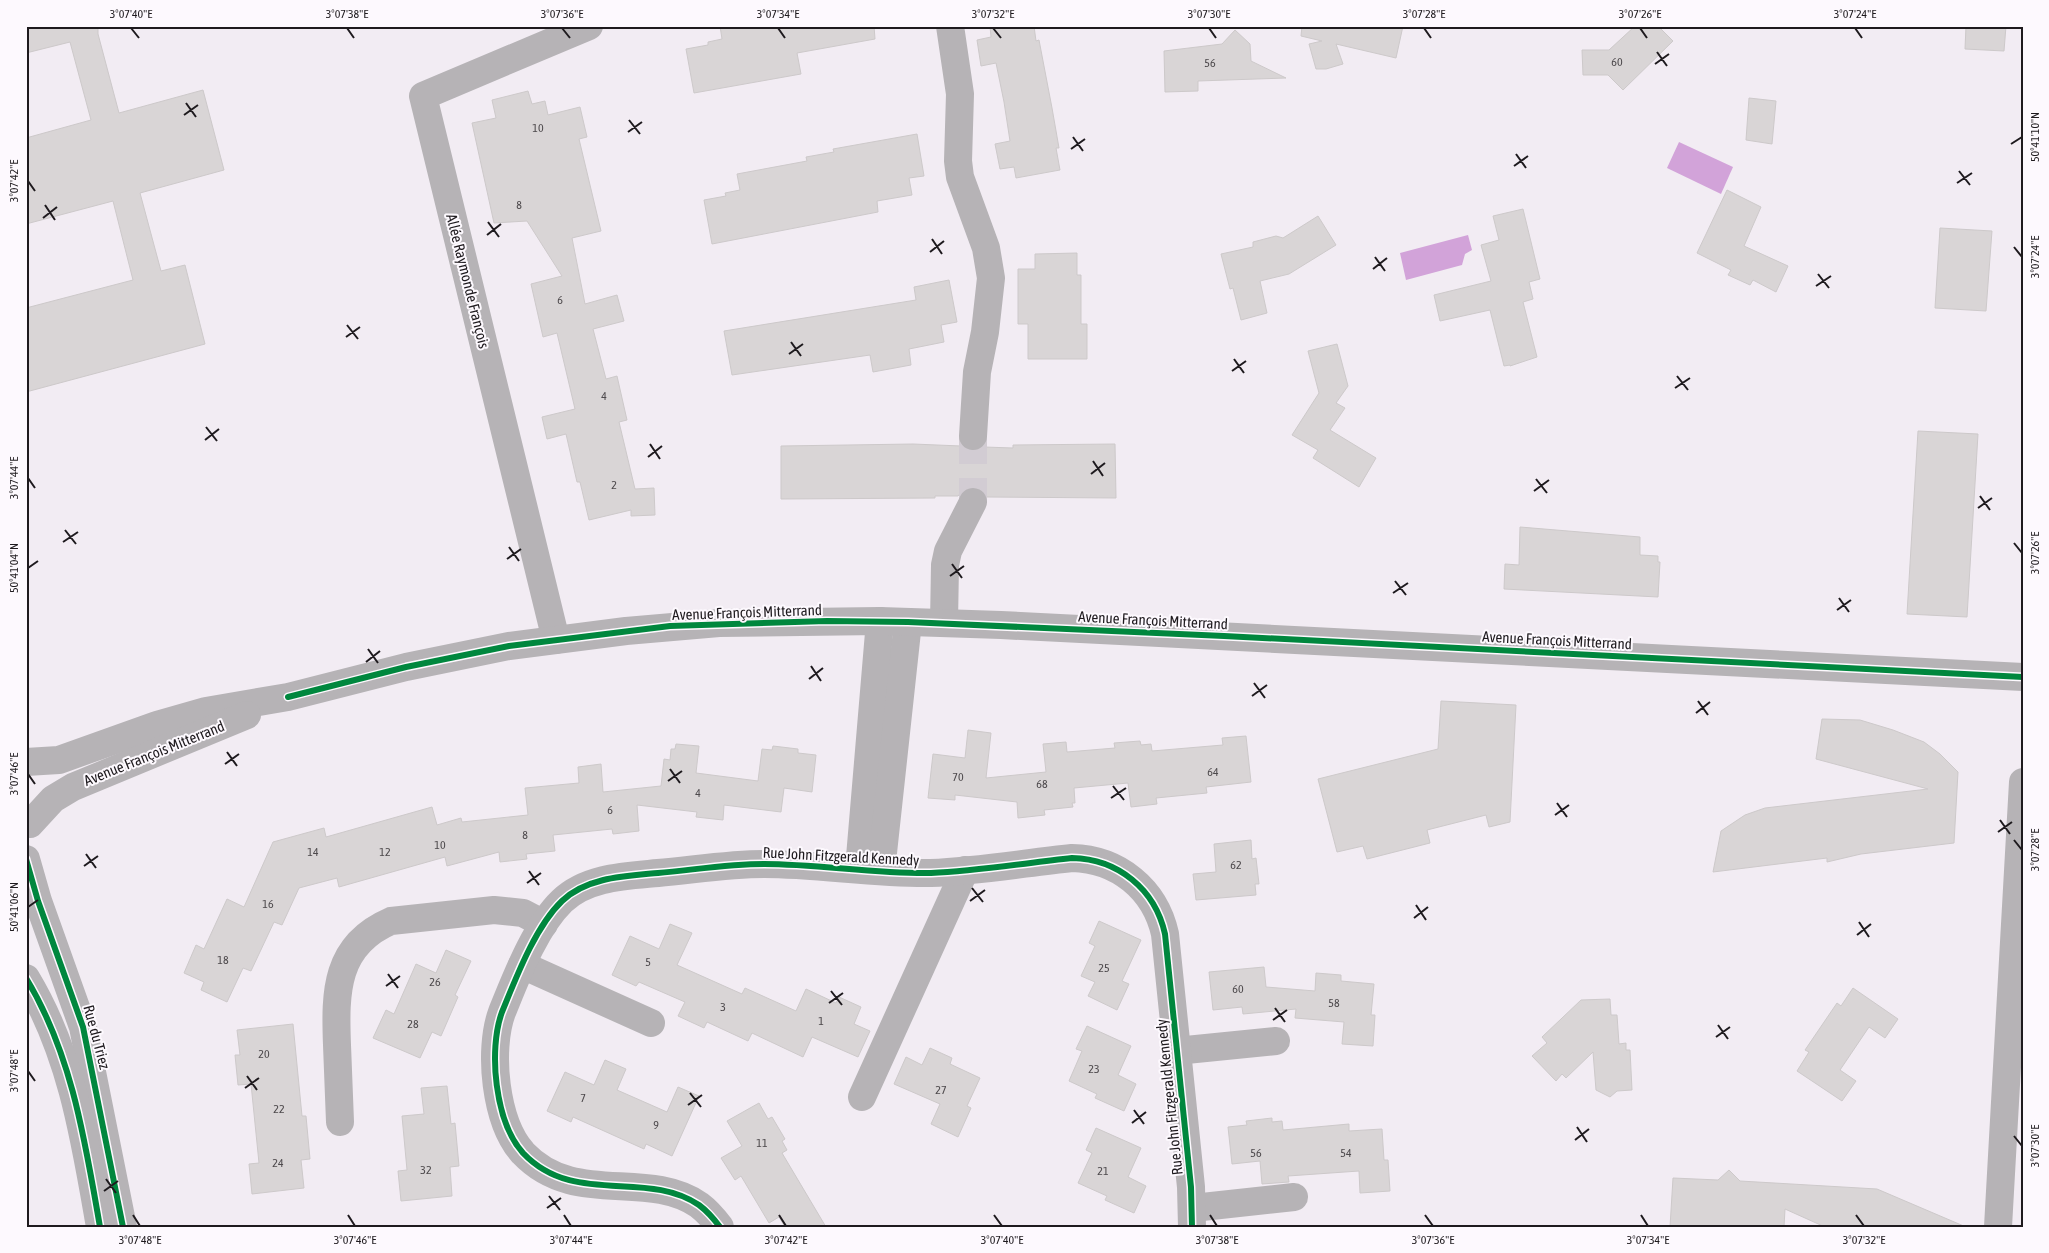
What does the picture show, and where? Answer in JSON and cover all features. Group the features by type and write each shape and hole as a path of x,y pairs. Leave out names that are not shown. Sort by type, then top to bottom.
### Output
{"street":[{"name":"Allée Raymonde François","path":"556,640 423,96 588,26"},
{"path":"950,26 960,94 958,161 960,177 986,248 992,278 977,372 973,436"},
{"path":"944,623 945,565 948,552 973,502"},
{"name":"Avenue François Mitterrand","path":"26,762 59,760 180,718 288,697 406,666 510,646 653,628 719,623 880,621 944,623 2023,677"},
{"name":"Rue John Fitzgerald Kennedy","path":"870,870 880,621"},
{"name":"Rue John Fitzgerald Kennedy","path":"870,870 908,622"},
{"name":"Avenue François Mitterrand","path":"28,832 53,799 73,787 288,697"},
{"path":"1998,1227 2023,782"},
{"path":"26,792 28,832"},
{"name":"Rue John Fitzgerald Kennedy","path":"720,1227 699,1205 677,1195 654,1189 582,1184 552,1174 523,1153 508,1128 502,1112 496,1054 500,1020 522,965 544,924 562,901 587,885 623,877 750,864 917,873 1087,858 1121,871 1145,891 1161,918 1165,934 1192,1217 1294,1198"},
{"name":"Rue du Triez","path":"26,859 83,1027 123,1227"},
{"path":"862,1097 965,870"},
{"path":"340,1122 337,998 341,972 352,950 360,940 380,925 391,920 494,910 523,913 544,924"},
{"path":"522,965 651,1023"},
{"path":"26,978 50,1024 68,1075 100,1227"},
{"name":"Rue John Fitzgerald Kennedy","path":"1176,1051 1276,1041"}],"shaded area":[{"path":"1679,142 1733,167 1721,194 1667,168"},
{"path":"1468,235 1472,250 1465,254 1462,265 1406,280 1400,253"}],"building":[{"path":"26,26 98,26 98,34 119,113 203,90 224,170 140,193 161,271 185,265 205,344 26,392 26,308 133,280 113,201 26,224 26,138 91,120 70,42 26,53"},
{"path":"720,26 874,26 875,39 797,53 801,74 694,93 686,49 708,45 708,42 722,39"},
{"path":"990,26 1034,26 1036,41 1039,40 1052,108 1059,148 1056,148 1060,170 1016,178 1014,167 1000,169 995,144 1010,141 1004,102 996,63 981,66 977,40 991,37"},
{"path":"1302,26 1403,26 1396,58 1336,44 1343,64 1326,69 1316,69 1309,44 1322,41 1301,36"},
{"path":"1635,26 1658,26 1673,41 1623,90 1608,75 1583,75 1582,50 1609,50"},
{"path":"1966,26 2006,26 2004,51 1965,49"},
{"path":"1235,30 1250,44 1251,61 1286,78 1198,81 1198,91 1165,92 1164,51 1222,44"},
{"path":"528,91 532,104 545,101 548,115 580,107 587,137 579,139 601,231 572,238 585,304 617,295 624,321 593,329 606,379 617,376 627,420 619,422 635,489 654,488 655,515 631,516 631,510 589,520 580,482 577,482 566,434 547,439 542,417 575,409 557,333 543,337 531,284 562,276 527,221 494,223 472,123 496,118 492,100"},
{"path":"1749,98 1776,101 1772,144 1746,140"},
{"path":"917,134 924,176 909,178 912,195 877,201 878,212 712,244 704,200 726,196 725,193 740,190 737,174 807,161 806,157 834,152 833,149"},
{"path":"1727,190 1761,207 1744,246 1788,266 1776,292 1753,280 1750,285 1728,275 1731,270 1697,253"},
{"path":"1523,209 1540,279 1529,282 1533,299 1523,302 1537,357 1510,366 1504,366 1490,310 1440,321 1434,295 1491,281 1481,245 1499,240 1493,216"},
{"path":"1318,216 1336,245 1289,274 1260,281 1267,313 1241,320 1233,288 1230,289 1221,254 1253,247 1253,242 1276,236 1283,238"},
{"path":"1940,228 1992,231 1986,311 1935,308"},
{"path":"1077,253 1077,275 1081,275 1081,324 1087,324 1087,359 1028,359 1028,324 1018,324 1018,269 1035,269 1035,254"},
{"path":"949,280 957,322 941,325 944,342 909,349 911,365 873,372 870,355 732,375 724,331 916,300 914,287"},
{"path":"1337,344 1348,386 1336,403 1345,408 1330,430 1376,458 1359,487 1313,458 1318,450 1292,435 1319,393 1308,351"},
{"path":"1918,431 1978,434 1967,617 1907,614"},
{"path":"913,444 961,446 973,452 984,447 1013,448 1013,445 1115,444 1116,498 987,497 980,488 973,486 964,489 958,496 935,496 935,498 781,499 781,446"},
{"path":"1520,527 1640,537 1640,555 1658,556 1658,562 1660,562 1658,597 1504,589 1505,564 1519,565"},
{"path":"1441,701 1516,705 1510,822 1489,827 1486,815 1427,830 1430,843 1367,859 1363,846 1337,852 1318,779 1438,749"},
{"path":"1822,719 1860,720 1924,742 1940,754 1958,772 1954,843 1861,854 1827,862 1827,858 1713,872 1721,831 1745,815 1765,808 1928,789 1816,759"},
{"path":"968,730 991,733 986,778 1046,772 1043,744 1066,742 1067,752 1115,748 1114,743 1140,741 1141,745 1151,744 1152,751 1223,745 1222,738 1246,736 1251,782 1206,787 1207,793 1156,798 1157,804 1131,807 1128,783 1074,788 1075,803 1072,803 1073,807 1044,810 1045,815 1018,818 1017,802 955,795 955,800 928,798 933,754 965,758"},
{"path":"676,744 699,746 696,773 758,781 762,749 772,750 773,746 798,749 798,753 816,755 812,792 784,788 781,812 724,805 723,820 696,817 697,812 637,805 639,831 613,834 612,829 553,835 555,851 526,854 527,859 500,862 499,852 447,866 445,857 339,887 337,878 299,888 282,925 274,922 251,971 243,968 227,1002 201,990 204,982 184,973 196,945 204,949 227,899 244,907 273,842 324,828 326,837 432,807 437,825 461,818 462,822 528,815 525,788 579,783 578,767 601,764 603,792 661,786 664,759 670,760 671,749 675,749"},
{"path":"1251,840 1252,859 1256,858 1259,884 1255,884 1256,895 1196,900 1193,874 1216,872 1214,844"},
{"path":"1099,921 1141,940 1122,981 1129,984 1117,1010 1088,996 1095,982 1081,976 1095,946 1089,943"},
{"path":"670,924 692,933 677,965 742,994 745,988 796,1011 806,989 836,1003 839,997 861,1007 854,1024 870,1031 858,1057 812,1037 803,1057 752,1033 748,1041 707,1022 704,1028 678,1016 685,1002 639,982 636,986 612,975 630,936 659,949"},
{"path":"446,950 471,961 455,995 458,997 441,1036 432,1032 420,1058 373,1038 386,1010 394,1014 416,964 436,973"},
{"path":"1264,967 1266,987 1315,991 1316,973 1341,975 1341,981 1374,984 1371,1015 1375,1015 1373,1046 1342,1044 1344,1022 1295,1018 1296,1009 1243,1014 1242,1007 1213,1010 1209,972"},
{"path":"1853,988 1898,1019 1885,1038 1869,1027 1840,1070 1856,1081 1842,1101 1797,1071 1809,1052 1805,1050 1837,1003 1841,1006"},
{"path":"1610,999 1611,1015 1617,1015 1619,1044 1626,1043 1626,1050 1630,1050 1632,1090 1617,1091 1610,1097 1596,1090 1593,1052 1566,1078 1562,1074 1556,1081 1532,1056 1547,1043 1542,1037 1581,1000"},
{"path":"293,1024 302,1116 306,1116 310,1159 301,1160 304,1188 252,1194 249,1164 259,1163 251,1084 238,1085 235,1055 240,1055 237,1030"},
{"path":"1087,1026 1131,1046 1118,1075 1136,1084 1124,1111 1095,1098 1097,1094 1069,1081 1082,1051 1076,1049"},
{"path":"930,1048 952,1058 950,1064 980,1078 967,1106 971,1108 958,1137 931,1124 940,1104 894,1084 906,1057 922,1065"},
{"path":"605,1060 626,1069 617,1090 667,1112 678,1087 699,1096 672,1156 646,1144 644,1149 573,1117 571,1122 547,1111 565,1072 594,1085"},
{"path":"447,1086 451,1124 455,1123 459,1166 450,1167 452,1196 401,1201 398,1171 407,1170 402,1116 424,1114 421,1088"},
{"path":"759,1103 768,1119 772,1117 785,1139 782,1141 787,1150 782,1153 826,1227 785,1227 779,1217 769,1223 741,1176 735,1180 721,1158 742,1146 727,1121"},
{"path":"1272,1118 1272,1122 1282,1121 1283,1130 1349,1124 1349,1131 1382,1129 1384,1160 1388,1160 1390,1191 1360,1193 1359,1171 1288,1176 1289,1182 1262,1184 1260,1161 1232,1164 1228,1127 1247,1125 1246,1121"},
{"path":"1096,1128 1141,1148 1128,1177 1146,1186 1134,1213 1105,1200 1107,1196 1078,1183 1092,1153 1086,1150"},
{"path":"1729,1170 1740,1181 1877,1189 1966,1227 1825,1227 1785,1209 1784,1227 1670,1227 1673,1178 1718,1180"}],"tunnel":[{"path":"973,436 973,502"}],"cycle path":[{"path":"288,697 406,667 509,646 670,626 827,621 908,622 1224,636 2023,677"},
{"path":"720,1227 699,1205 678,1195 656,1189 587,1184 565,1179 543,1169 523,1153 513,1140 500,1105 497,1085 495,1046 498,1028 502,1012 527,954 543,925 562,901 583,887 607,879 724,866 785,864 889,872 931,873 984,869 1072,858 1105,864 1119,871 1143,890 1153,903 1160,918 1165,934 1191,1187 1192,1227"},
{"path":"26,859 38,901 83,1027 123,1227"},
{"path":"26,978 42,1007 66,1068 89,1162 100,1227"}]}
